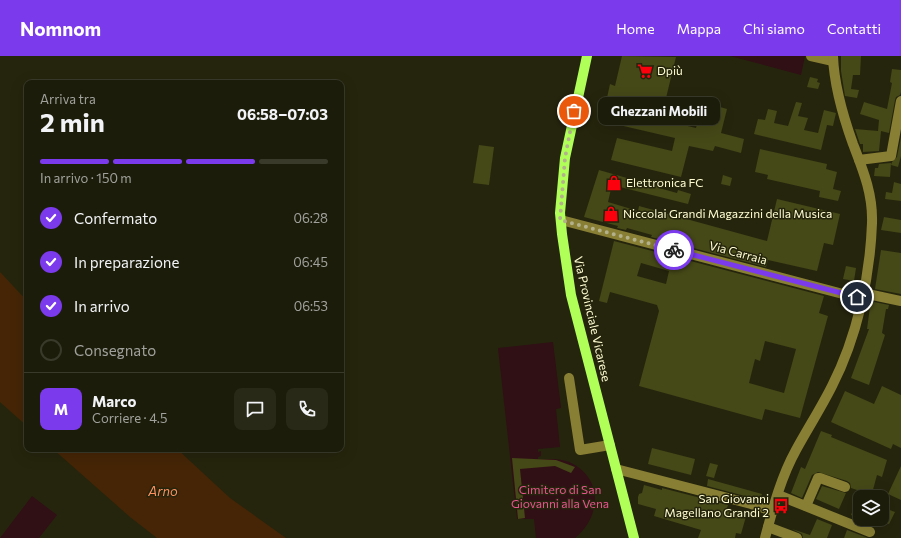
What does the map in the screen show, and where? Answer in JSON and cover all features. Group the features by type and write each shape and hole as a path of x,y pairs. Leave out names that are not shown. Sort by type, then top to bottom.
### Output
{"main road":[{"name":"Via Provinciale Vicarese","path":"587,56 565,158 560,220 563,252 571,295 634,538"}],"street":[{"path":"765,538 772,511 796,450 832,386 852,338 863,296 871,228 871,199 834,80 833,59 811,56"},
{"path":"860,160 891,156 901,101"},
{"name":"Via Carraia","path":"560,220 863,296 901,301"},
{"path":"570,378 580,450 610,445"},
{"path":"616,469 751,504 772,511"},
{"path":"806,506 818,478 845,487"},
{"path":"778,495 870,532"},
{"path":"768,527 797,538"}],"green space":[{"path":"730,56 805,56 801,75"},
{"name":"Cimitero di San Giovanni alla Vena","path":"553,342 561,408 556,409 560,447 538,449 538,452 541,451 541,456 538,457 538,459 558,459 569,462 580,469 588,477 593,487 595,497 594,508 584,529 575,538 536,538 534,519 517,519 498,348"},
{"path":"32,496 57,515 39,538 0,538"}],"water":[{"path":"0,272 24,298 24,423 0,402"},
{"name":"Arno","path":"56,452 180,452 230,498 286,538 157,538 130,517"}],"building":[{"path":"622,56 676,57 666,98 683,102 679,124 696,128 703,102 727,109 721,133 744,139 741,153 715,146 713,151 689,146 681,177 611,160 617,138 672,151 675,138 602,121 610,84 615,86"},
{"path":"841,56 861,56 860,75 853,75 851,89 859,90 857,98 845,96 841,71"},
{"path":"892,69 901,70 901,92 895,100 889,133 881,131 879,151 863,152 863,144 860,144 855,129 878,131 879,120 860,114 864,102 887,109 892,83 890,82"},
{"path":"810,77 818,79 817,82 820,83 818,89 807,87"},
{"path":"796,102 802,103 798,116 808,118 804,130 818,133 824,110 836,113 833,126 827,125 821,150 754,134 758,119 765,120 768,109 777,111 774,123 788,126"},
{"path":"901,137 901,156 898,167 891,165 897,157"},
{"path":"479,145 494,147 489,185 473,183"},
{"path":"760,149 827,164 826,169 837,172 833,189 841,191 838,201 819,197 820,191 767,179 768,175 755,172"},
{"path":"891,163 890,177 874,176 875,168 878,168 879,164"},
{"path":"599,170 660,186 659,188 677,193 678,190 691,194 688,204 612,185 608,202 638,211 639,206 767,241 777,199 840,214 833,245 824,243 817,271 768,260 766,267 651,237 652,235 627,228 626,230 617,228 618,226 584,217"},
{"path":"723,175 732,178 730,186 721,184"},
{"path":"894,182 901,184 901,201 885,199 886,192 892,193"},
{"path":"884,217 901,220 901,233 881,230"},
{"path":"614,241 824,296 819,313 828,316 800,418 765,409 762,420 639,386 659,311 657,305 610,292 607,303 599,301","holes":["641,263 669,271 666,284 637,276","765,341 796,349 784,393 749,383 755,359 760,361"]},
{"path":"881,250 901,253 901,294 875,289"},
{"path":"846,266 856,268 854,281 843,279"},
{"path":"869,301 889,305 888,309 886,309 882,333 885,335 869,385 851,378 869,329 867,329 870,307 867,306"},
{"path":"882,386 901,395 901,448 893,444 891,449 831,422 845,391 874,404"},
{"path":"821,431 832,435 831,437 887,460 882,477 877,475 873,490 857,490 851,488 850,483 847,481 818,472 812,475 802,498 791,493 801,467 805,469"},
{"path":"652,448 695,459 691,475 648,464"},
{"path":"512,458 556,460 575,467 571,473 555,466 520,469 525,518 518,519"},
{"path":"710,463 718,465 714,478 706,476"},
{"path":"901,466 901,500 889,494"},
{"path":"708,479 762,494 760,500 707,486"},
{"path":"644,485 662,490 662,488 728,505 727,508 747,513 741,534 736,533 735,538 698,538 701,530 654,516 656,509 638,504 638,497 639,494 642,493"},
{"path":"822,486 846,493 839,509 816,499"},
{"path":"889,510 895,512 889,524"},
{"path":"817,519 832,525 827,538 803,538 802,534 792,529 810,535"},
{"path":"847,530 868,538 844,538"}],"way so far":[{"path":"574,111 563,172 560,220 674,250"}],"place":[{"name":"Dpiù","path":"645,71"},
{"name":"Ghezzani Mobili","path":"574,111"},
{"name":"Elettronica FC","path":"614,183"},
{"name":"Niccolai Grandi Magazzini della Musica","path":"611,214"},
{"name":"San Giovanni Magellano Grandi 2","path":"781,506"}],"route":[{"path":"674,250 857,297"}]}
